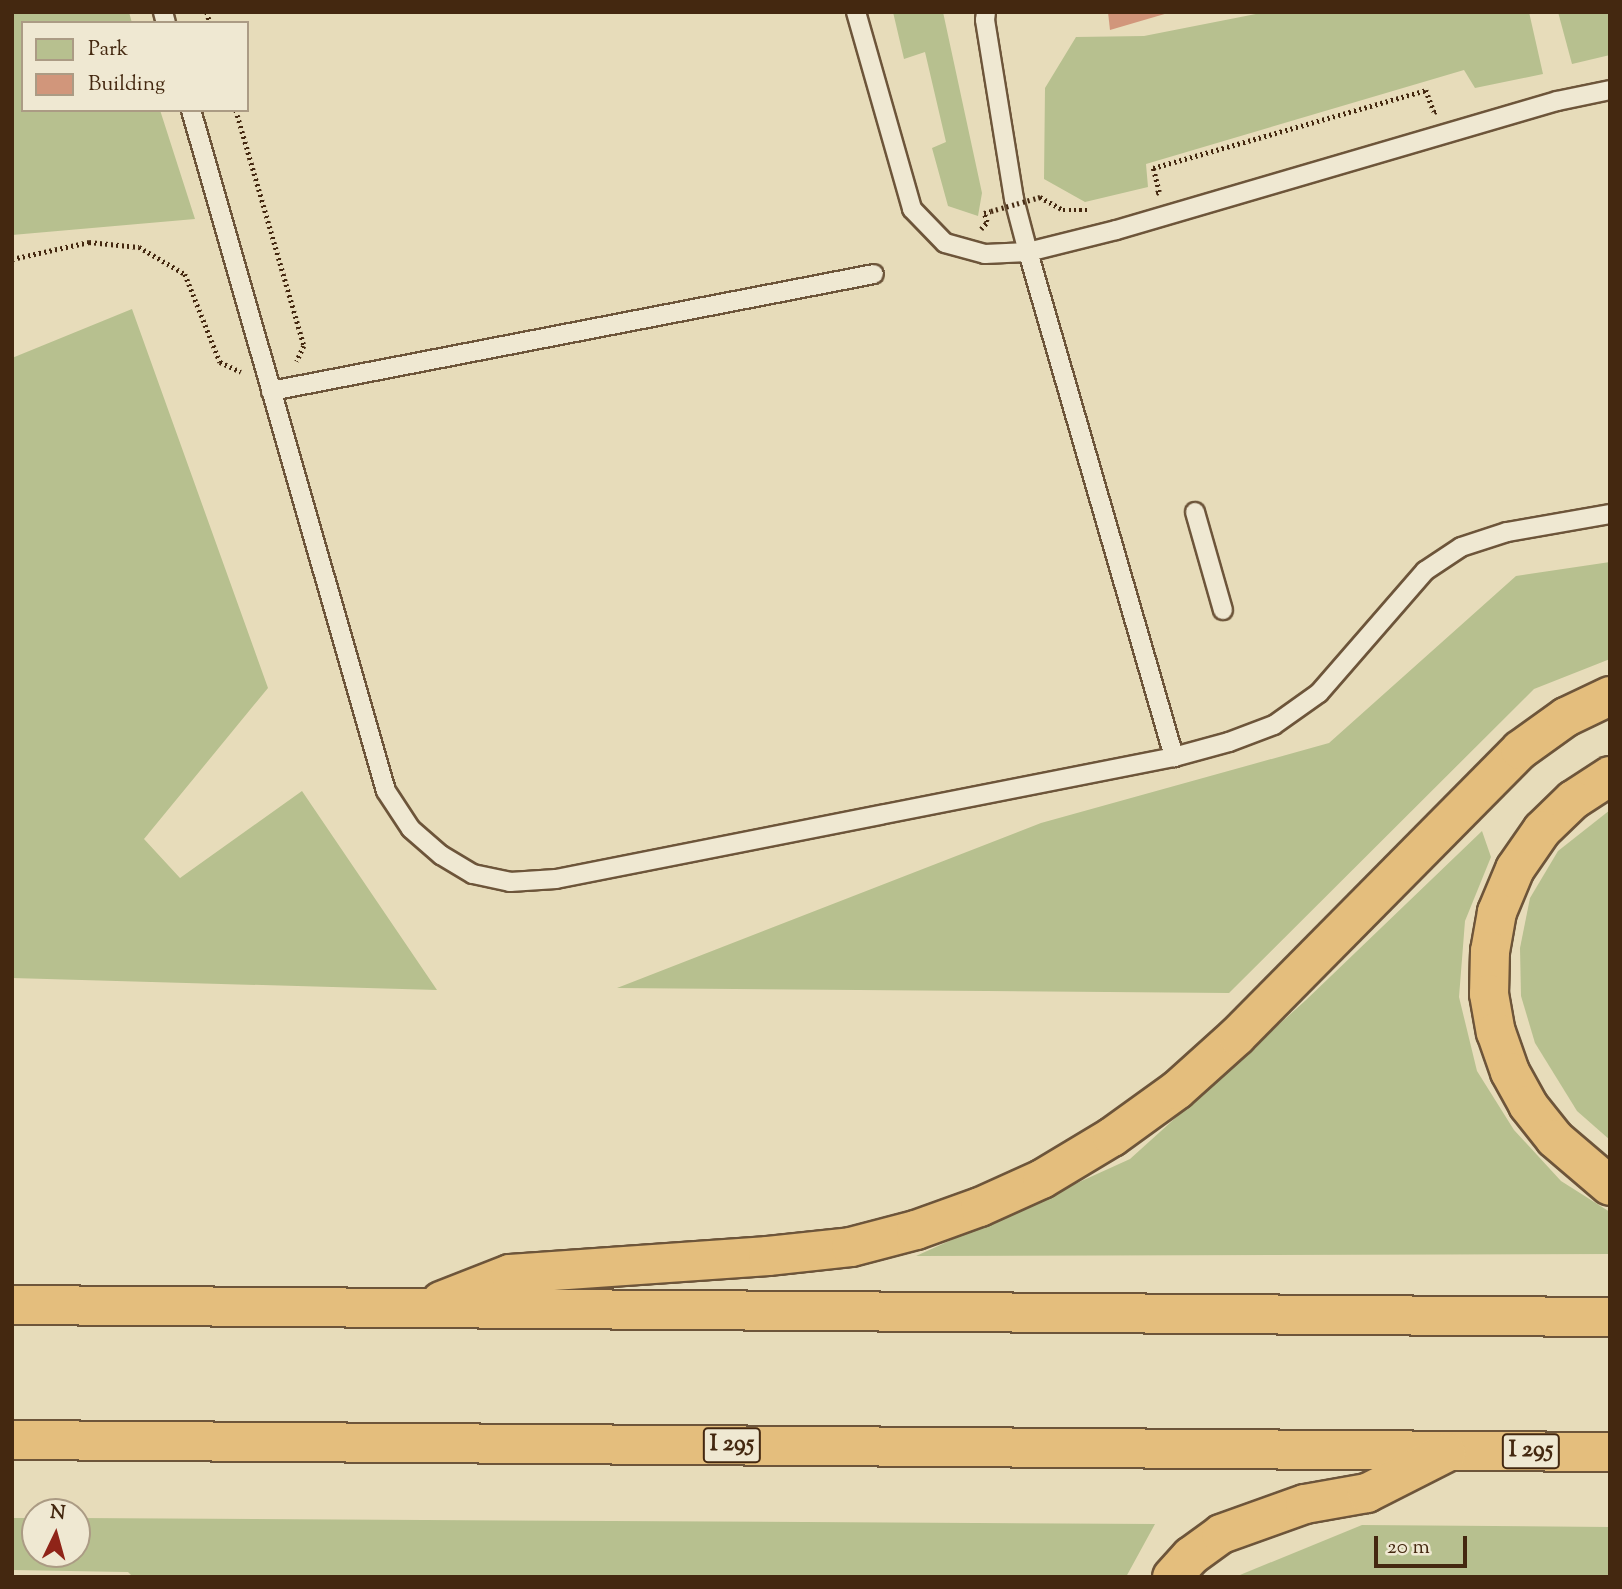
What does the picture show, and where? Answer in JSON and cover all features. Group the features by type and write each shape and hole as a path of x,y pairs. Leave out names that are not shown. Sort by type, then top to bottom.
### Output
{"highway":[{"path":"422,1308 510,1274 768,1256 851,1247 916,1230 980,1207 1042,1179 1112,1137 1177,1090 1237,1036 1520,750 1566,717 1610,696"},
{"path":"1610,776 1573,800 1542,830 1515,869 1497,912 1490,951 1489,993 1496,1032 1510,1072 1528,1105 1555,1139 1610,1186"},
{"path":"12,1305 1610,1317"},
{"name":"I 295","path":"12,1440 1610,1452"},
{"path":"1172,1577 1191,1556 1221,1534 1305,1504 1367,1493 1452,1450"}],"lane":[{"path":"856,12 912,209 945,243 985,254 1028,252 1105,233 1545,105 1610,90"},
{"path":"986,12 985,20 1014,199 1174,757"},
{"path":"192,112 386,791 411,830 441,855 474,874 510,882 556,879 1174,757 1229,743 1275,725 1319,693 1425,570 1461,547 1507,532 1610,514"},
{"path":"271,391 874,274"},
{"path":"1195,512 1223,610"}],"path":[{"path":"1147,195 1159,192 1153,168 1166,164 1426,90 1434,112 1447,108"},
{"path":"12,259 89,242 139,247 185,274 220,362 243,372 266,370 297,361 304,346 237,112"},
{"path":"976,229 983,229 987,222 984,213 1040,197 1063,210 1099,208"}],"green space":[{"path":"12,12 129,12 131,21 21,21 21,112 161,112 195,219 12,235"},
{"path":"893,12 943,12 982,193 978,216 948,206 932,148 946,142 925,52 904,59"},
{"path":"1266,12 1529,12 1543,74 1475,88 1464,70 1146,164 1148,187 1085,202 1044,179 1045,88 1076,37 1144,36"},
{"path":"1558,12 1610,12 1610,55 1572,64"},
{"path":"132,309 268,688 144,839 180,878 302,791 437,990 12,978 12,358"},
{"path":"1610,562 1610,659 1534,689 1229,993 617,988 1041,823 1329,743 1516,576"},
{"path":"1610,810 1610,1140 1577,1111 1535,1043 1521,996 1520,948 1530,898 1558,851"},
{"path":"1482,831 1491,857 1465,921 1459,997 1477,1071 1514,1130 1561,1181 1610,1212 1610,1254 916,1256 1130,1159 1306,1000"},
{"path":"12,1518 21,1518 21,1568 91,1568 91,1518 1155,1524 1126,1577 133,1577 128,1572 12,1570"},
{"path":"1362,1525 1610,1527 1610,1577 1235,1577"}],"building":[{"path":"1108,12 1168,12 1168,13 1110,30"}]}
